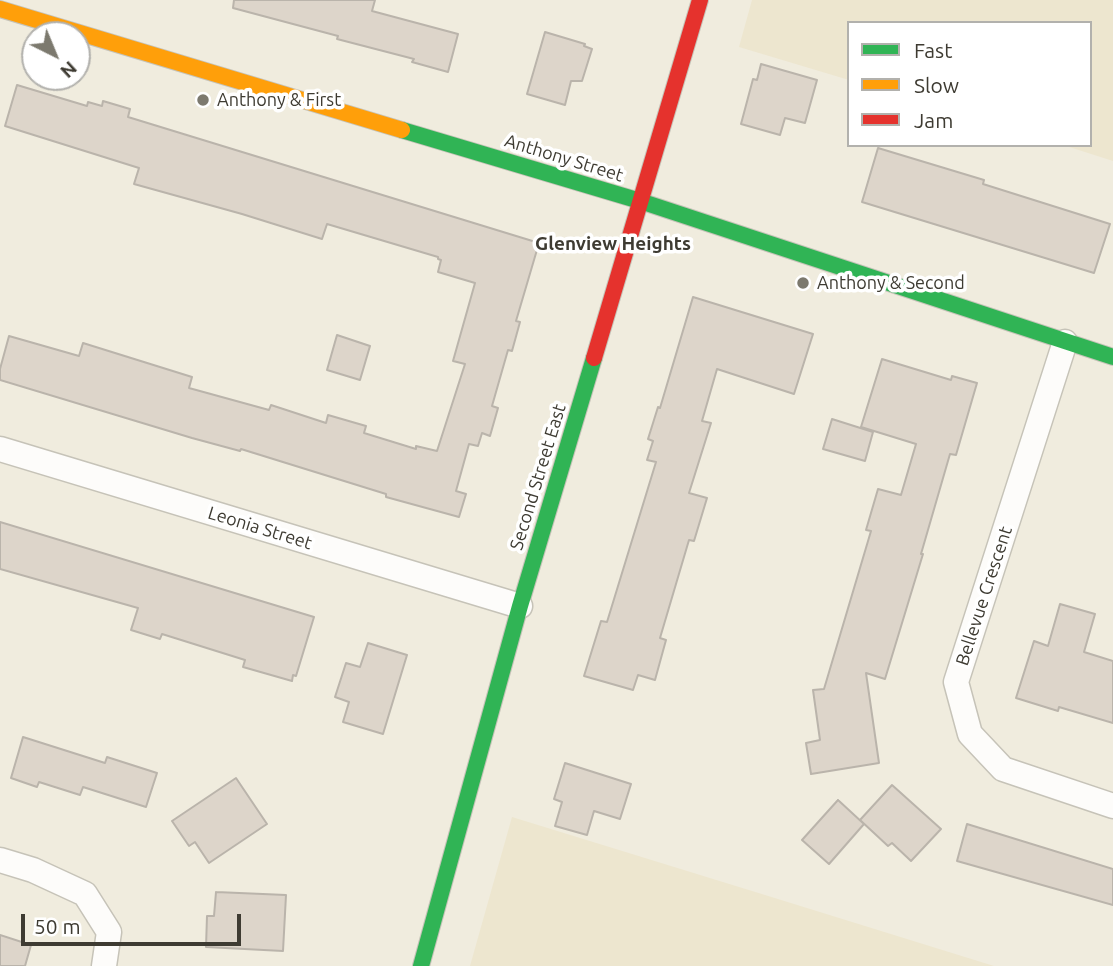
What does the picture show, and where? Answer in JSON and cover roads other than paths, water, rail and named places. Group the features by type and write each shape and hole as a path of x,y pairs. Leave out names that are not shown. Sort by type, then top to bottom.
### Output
{"street":[{"name":"Second Street East","path":"421,966 520,606 700,0"},
{"name":"Anthony Street","path":"0,9 640,201 1113,357"},
{"name":"Bellevue Crescent","path":"1065,342 956,682 971,734 1003,769 1113,806"},
{"name":"Leonia Street","path":"0,449 520,606"},
{"path":"0,860 33,870 85,894 109,932 104,966"}],"place":[{"name":"Anthony & First","path":"203,100"},
{"name":"Anthony & Second","path":"803,283"}],"district":[{"name":"Glenview Heights","path":"613,244"}]}
